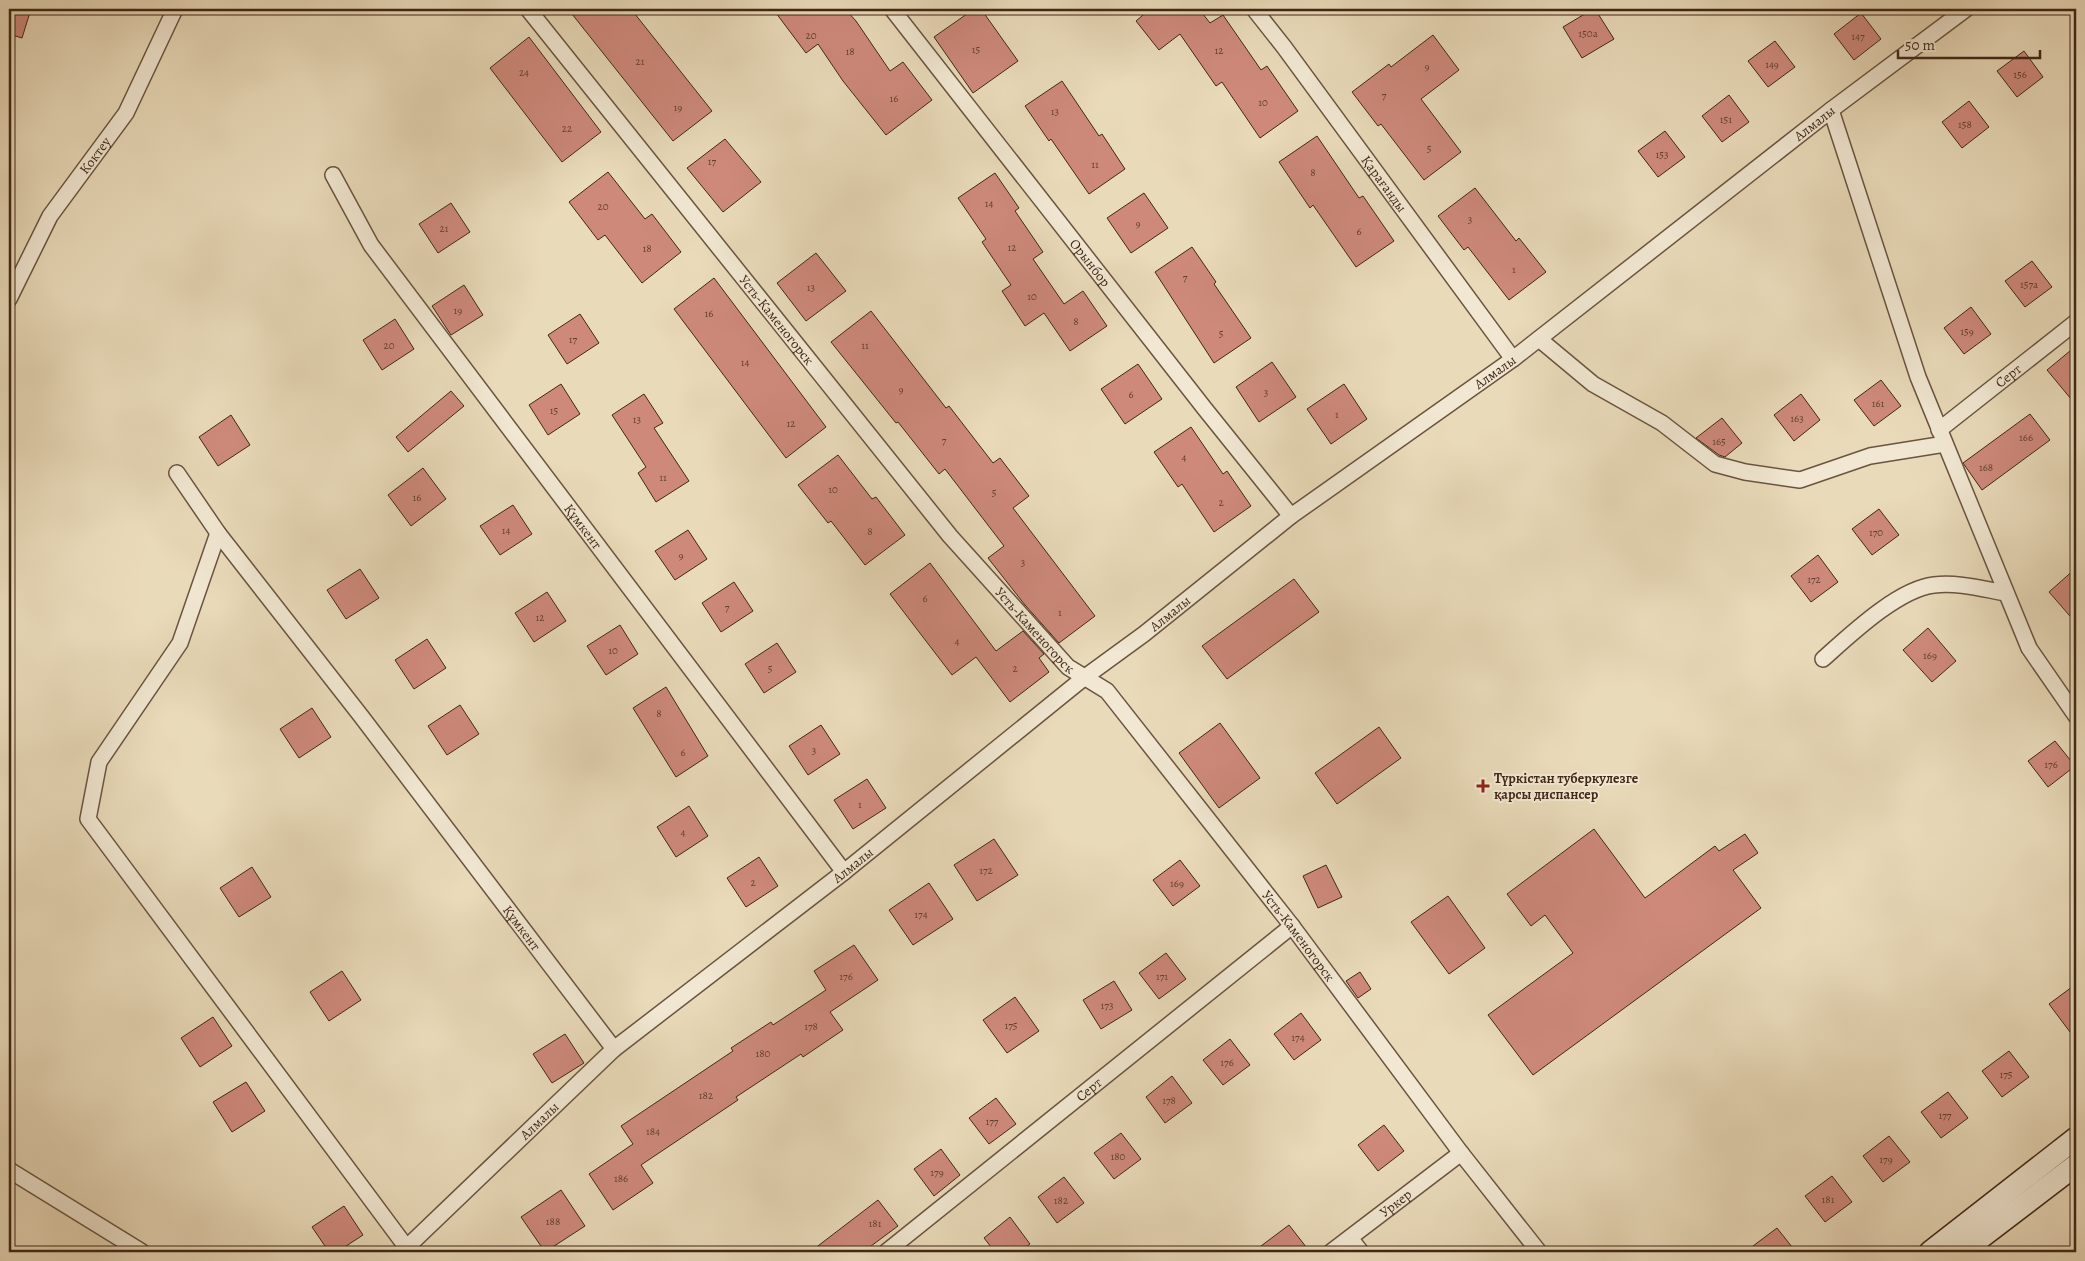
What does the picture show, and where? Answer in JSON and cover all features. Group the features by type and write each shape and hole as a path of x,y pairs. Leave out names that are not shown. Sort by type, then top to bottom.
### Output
{"main road":[{"path":"1930,1252 2076,1138"},
{"path":"1962,1252 2076,1165"}],"street":[{"name":"Коктеу","path":"9,299 50,216 126,112 175,9"},
{"name":"Усть-Каменогорск","path":"528,9 950,536 1068,667 1107,691 1292,926 1461,1153 1539,1252"},
{"name":"Орынбор","path":"892,9 1291,516"},
{"name":"Қарағанды","path":"1254,9 1284,47 1513,359"},
{"name":"Алмалы","path":"405,1250 614,1049 844,872 1086,677 1144,634 1291,516 1513,359 1831,110 1966,9"},
{"path":"1831,110 1918,377 1939,430 2029,648 2071,697 2076,716"},
{"name":"Құмкент","path":"333,175 371,245 844,872"},
{"name":"Серт","path":"1939,430 2076,322"},
{"path":"1539,339 1593,384 1662,423 1715,464 1745,472 1800,480 1870,456 1945,444"},
{"name":"Құмкент","path":"177,473 218,533 614,1049"},
{"path":"218,533 180,643 99,762 88,819 405,1250"},
{"path":"1823,659 1860,626 1909,593 1934,585 1962,586 2006,593"},
{"name":"Серт","path":"886,1252 1292,926"},
{"name":"Уркер","path":"1331,1252 1461,1153"},
{"path":"9,1170 142,1252"},
{"path":"1350,1238 1361,1252"}],"building":[{"path":"9,9 31,9 22,38 9,34"},
{"path":"568,9 631,9 712,111 673,141"},
{"path":"773,9 845,9 856,21 890,71 903,62 932,100 886,135 843,81 818,44 806,53"},
{"path":"974,9 981,9 1018,61 973,93 934,37"},
{"path":"1150,9 1199,9 1210,23 1223,15 1261,70 1267,66 1298,111 1260,138 1222,82 1216,86 1180,34 1159,50 1136,21"},
{"path":"1595,9 1614,39 1582,58 1563,27"},
{"path":"1861,13 1881,39 1854,60 1834,34"},
{"path":"1433,35 1459,70 1421,99 1461,152 1424,180 1381,124 1378,126 1352,92 1389,64 1391,67"},
{"path":"529,37 601,132 562,162 490,68"},
{"path":"1775,41 1795,67 1768,87 1748,61"},
{"path":"2024,51 2043,77 2017,97 1997,71"},
{"path":"1062,81 1099,136 1102,134 1125,169 1089,194 1051,139 1049,141 1025,106"},
{"path":"1729,95 1749,122 1722,142 1702,116"},
{"path":"1969,101 1989,127 1962,148 1942,122"},
{"path":"1665,131 1685,157 1658,177 1638,151"},
{"path":"1317,136 1359,198 1363,196 1394,241 1356,267 1313,205 1310,208 1279,162"},
{"path":"725,139 761,182 723,212 687,168"},
{"path":"608,172 645,219 652,214 681,252 642,283 605,235 598,240 569,202"},
{"path":"995,173 1019,208 1015,211 1043,252 1033,259 1064,304 1083,291 1107,326 1070,351 1044,313 1025,326 1002,291 1011,285 982,242 986,239 958,198"},
{"path":"1475,188 1516,241 1519,238 1546,272 1509,300 1468,247 1464,250 1438,216"},
{"path":"1144,193 1168,228 1131,253 1107,218"},
{"path":"451,203 470,232 438,253 419,224"},
{"path":"1192,247 1216,282 1214,284 1251,338 1214,363 1155,272"},
{"path":"816,253 846,291 806,321 777,283"},
{"path":"2032,261 2052,287 2025,307 2005,281"},
{"path":"714,278 826,427 786,458 674,309"},
{"path":"464,285 483,315 451,335 432,306"},
{"path":"1971,307 1991,334 1964,354 1944,328"},
{"path":"871,311 946,408 949,406 993,463 1000,458 1029,496 1013,508 1095,616 1059,643 1025,605 988,558 1004,546 945,469 939,474 831,342"},
{"path":"580,314 599,343 567,364 548,335"},
{"path":"395,319 414,349 382,370 363,340"},
{"path":"2076,346 2076,405 2047,370"},
{"path":"1272,362 1296,397 1259,422 1236,387"},
{"path":"1138,364 1162,399 1125,424 1101,389"},
{"path":"1881,380 1901,406 1874,426 1854,400"},
{"path":"561,384 580,414 548,435 529,405"},
{"path":"1344,384 1367,419 1331,444 1307,409"},
{"path":"451,391 464,406 408,452 396,437"},
{"path":"644,394 663,423 654,428 689,481 656,502 638,473 646,467 612,415"},
{"path":"1801,394 1820,420 1794,441 1774,415"},
{"path":"2030,414 2050,440 1982,490 1963,463"},
{"path":"231,415 250,445 218,466 199,437"},
{"path":"1722,418 1742,443 1725,457 1719,455 1696,438"},
{"path":"1191,427 1223,474 1227,471 1251,506 1214,532 1182,484 1178,487 1154,452"},
{"path":"838,455 872,499 876,497 905,535 865,565 831,521 828,523 798,485"},
{"path":"423,468 446,499 411,526 388,495"},
{"path":"513,505 532,534 500,555 480,526"},
{"path":"1879,509 1899,535 1872,555 1852,529"},
{"path":"688,530 707,559 675,580 655,551"},
{"path":"1818,555 1838,582 1811,602 1791,576"},
{"path":"930,563 996,651 1023,631 1044,654 1039,658 1049,672 1010,702 976,657 952,675 890,594"},
{"path":"2076,568 2076,623 2049,592"},
{"path":"360,569 379,598 346,619 327,590"},
{"path":"1294,579 1319,612 1227,679 1202,646"},
{"path":"734,582 753,611 721,632 702,603"},
{"path":"547,592 566,621 534,642 515,613"},
{"path":"620,625 638,654 606,675 587,646"},
{"path":"1928,628 1956,661 1932,682 1903,650"},
{"path":"427,639 446,668 414,689 395,660"},
{"path":"777,643 796,672 764,693 745,664"},
{"path":"666,687 708,756 676,777 633,708"},
{"path":"460,705 479,734 447,755 428,726"},
{"path":"312,708 331,737 299,758 280,729"},
{"path":"1220,723 1260,778 1219,808 1179,753"},
{"path":"821,725 840,754 808,775 789,746"},
{"path":"1379,727 1401,758 1337,804 1315,773"},
{"path":"2055,741 2075,766 2048,787 2028,761"},
{"path":"867,779 886,808 853,829 834,800"},
{"path":"689,806 708,836 676,857 657,827"},
{"path":"1594,829 1645,898 1715,846 1719,851 1745,834 1758,853 1733,870 1761,908 1533,1075 1488,1015 1573,953 1545,915 1531,926 1507,894"},
{"path":"994,839 1018,875 977,901 954,865"},
{"path":"759,857 778,886 746,907 727,878"},
{"path":"1180,860 1200,886 1173,906 1153,880"},
{"path":"1326,865 1342,897 1318,908 1303,876"},
{"path":"252,867 271,897 239,917 220,888"},
{"path":"929,883 953,919 913,945 889,910"},
{"path":"1448,896 1485,948 1449,974 1411,922"},
{"path":"854,945 878,980 830,1012 843,1030 803,1057 801,1054 736,1097 738,1100 641,1165 653,1183 613,1210 589,1174 633,1144 621,1126 733,1051 731,1048 771,1022 773,1025 826,990 814,971"},
{"path":"1166,953 1186,979 1159,999 1139,973"},
{"path":"342,971 361,1000 329,1021 310,992"},
{"path":"1360,972 1371,989 1358,998 1346,981"},
{"path":"1114,981 1132,1010 1101,1029 1083,1000"},
{"path":"2076,984 2076,1040 2049,1004"},
{"path":"1015,997 1039,1031 1007,1053 983,1020"},
{"path":"1301,1013 1321,1040 1294,1060 1274,1034"},
{"path":"213,1017 232,1046 200,1067 181,1038"},
{"path":"565,1034 584,1063 552,1083 533,1054"},
{"path":"1230,1039 1250,1065 1223,1085 1203,1060"},
{"path":"2009,1051 2029,1077 2002,1097 1982,1071"},
{"path":"1172,1076 1192,1103 1165,1123 1146,1097"},
{"path":"246,1082 265,1111 232,1132 213,1102"},
{"path":"1948,1092 1968,1118 1941,1138 1921,1112"},
{"path":"996,1098 1016,1124 989,1144 969,1118"},
{"path":"1384,1125 1404,1151 1378,1171 1358,1145"},
{"path":"1121,1133 1141,1159 1114,1179 1094,1153"},
{"path":"1889,1136 1910,1162 1883,1182 1863,1156"},
{"path":"941,1149 960,1175 934,1196 914,1169"},
{"path":"1832,1176 1852,1202 1825,1222 1805,1196"},
{"path":"1064,1177 1084,1203 1057,1223 1038,1197"},
{"path":"561,1190 585,1226 545,1252 521,1217"},
{"path":"878,1200 898,1226 863,1252 810,1252"},
{"path":"344,1206 363,1235 337,1252 329,1252 312,1227"},
{"path":"1010,1217 1030,1244 1019,1252 995,1252 984,1238"},
{"path":"1289,1225 1310,1252 1253,1252"},
{"path":"1777,1228 1796,1252 1745,1252"}],"place":[{"name":"Түркістан туберкулезге қарсы диспансер","path":"1483,786"}]}
